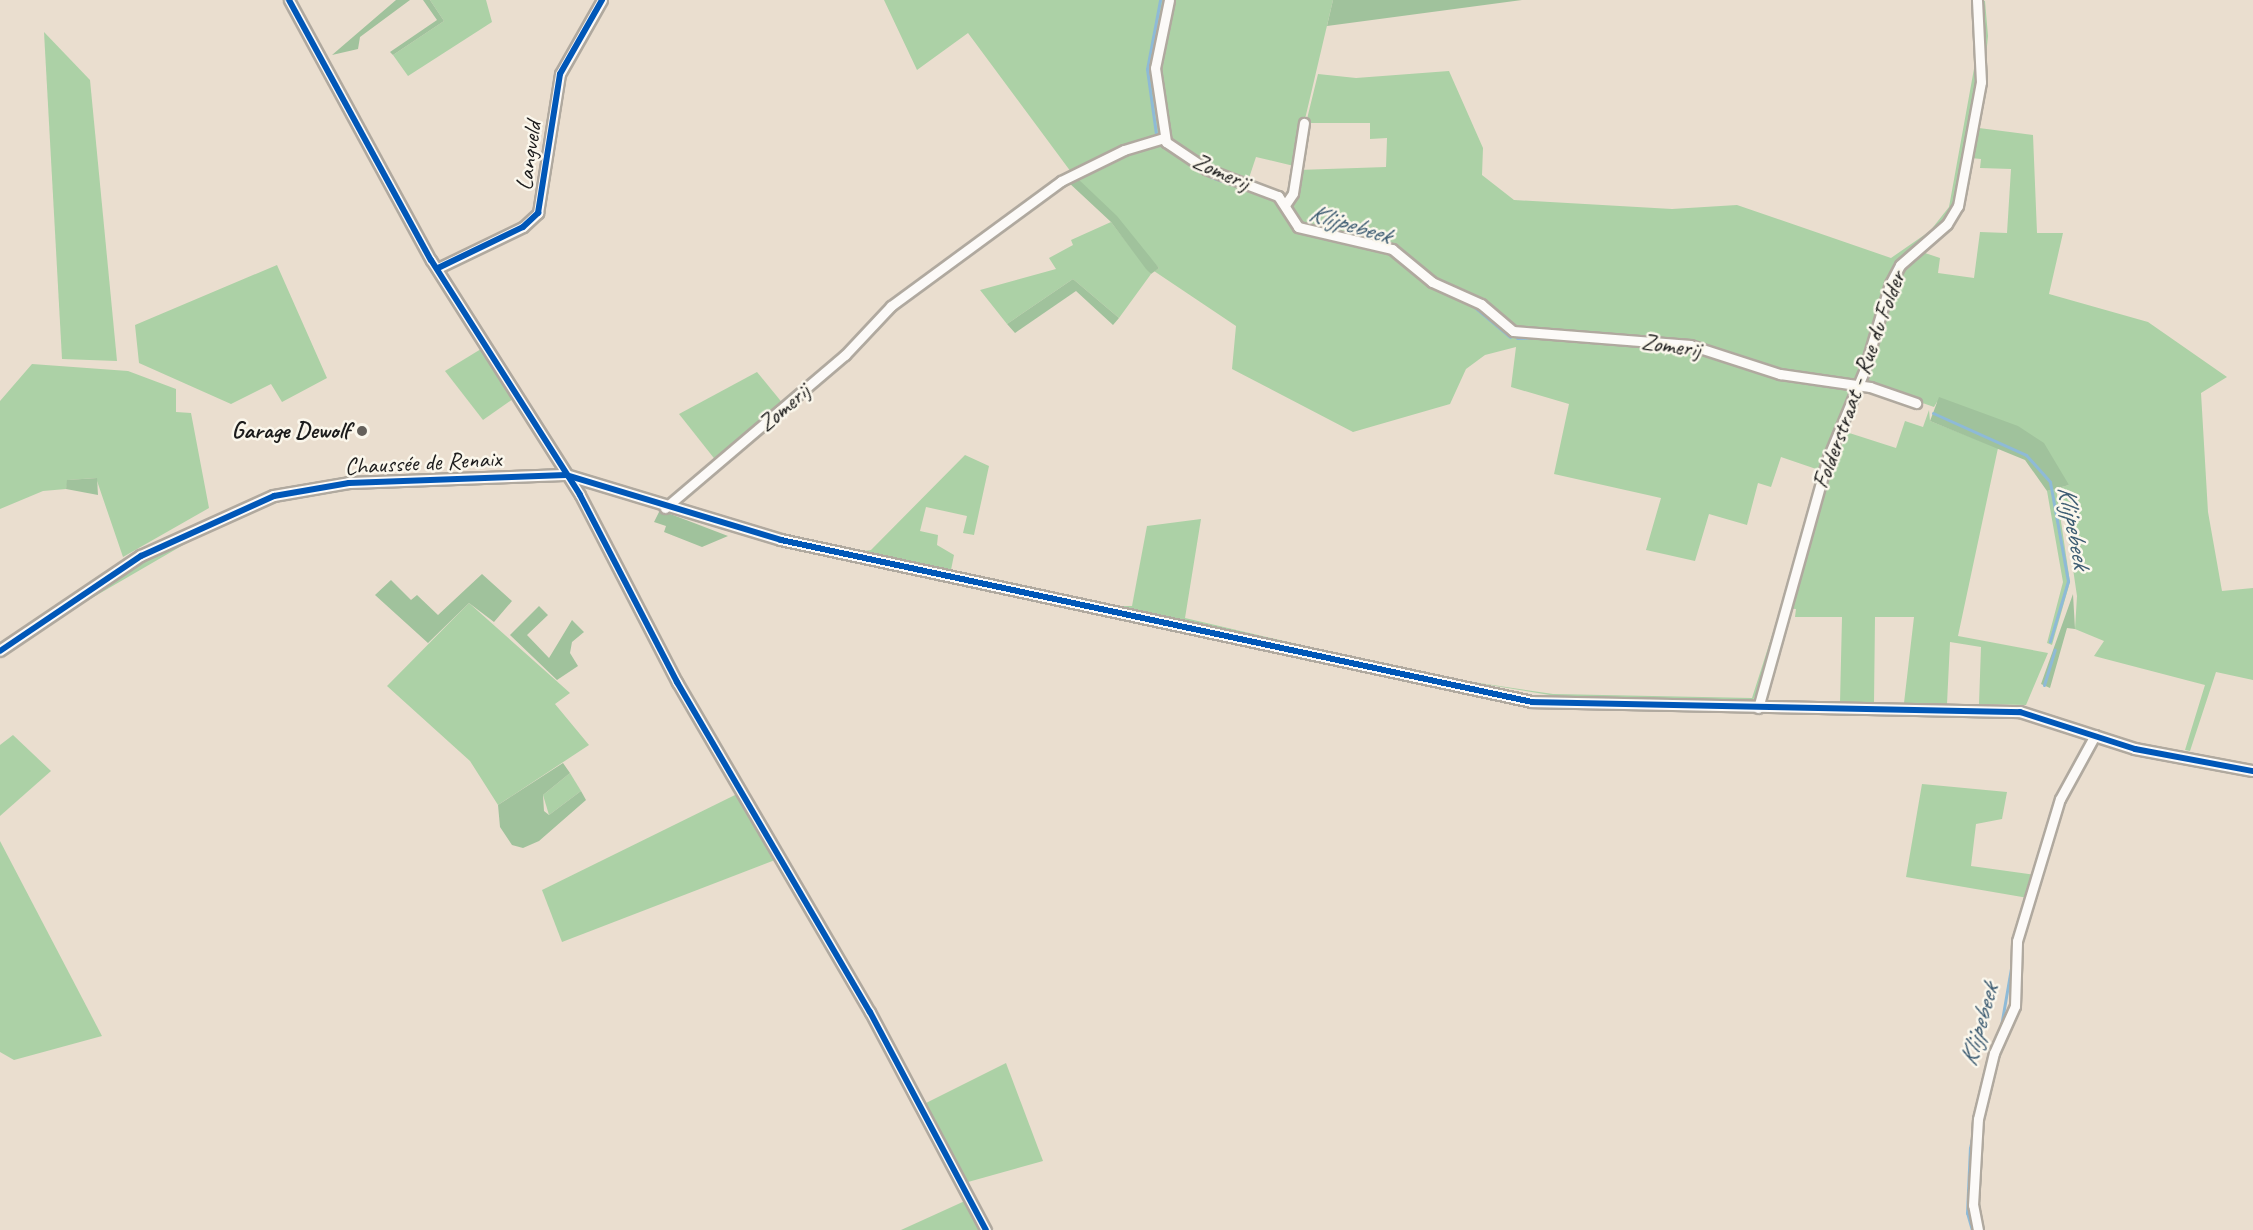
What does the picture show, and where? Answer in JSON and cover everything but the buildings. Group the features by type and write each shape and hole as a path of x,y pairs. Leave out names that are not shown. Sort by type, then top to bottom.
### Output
{"street":[{"path":"289,0 438,268 566,476 677,682 870,1012 986,1230"},
{"name":"Langveld","path":"438,268 523,227 538,213 560,74 602,0"},
{"path":"1164,138 1155,68 1169,0"},
{"name":"Folderstraat - Rue du Folder","path":"1758,708 1810,516 1896,272 1947,224 1958,206 1981,82 1977,0"},
{"path":"1285,205 1293,193 1304,123"},
{"name":"Zomerij","path":"665,507 845,356 891,306 1076,173 1164,138 1206,169 1270,192 1285,205 1291,221 1302,229 1398,252 1432,282 1481,304 1513,332 1690,345 1780,374 1856,384 1916,403"},
{"name":"Chaussée de Renaix","path":"0,651 141,556 274,496 349,483 566,476 781,540 1480,693 1581,706 2009,711 2095,735 2135,749 2253,771"},
{"path":"1978,1230 1973,1205 1978,1119 1994,1053 2015,1006 2017,941 2060,799 2095,735"}],"green space":[{"path":"396,0 410,0 360,37 358,49 332,55"},
{"path":"423,0 430,0 444,21 393,55 390,52 437,20"},
{"path":"430,0 486,0 492,22 408,76 393,55 444,21"},
{"path":"884,0 1165,0 1157,43 1159,136 1127,144 1071,172 968,33 917,70"},
{"path":"1172,0 1333,0 1294,166 1256,157 1247,184 1213,171 1171,138 1159,70"},
{"path":"1333,0 1522,0 1327,26"},
{"path":"1979,0 1985,1 1988,36 1979,128 2033,135 2037,233 2063,233 2049,294 2148,322 2227,377 2201,393 2208,512 2222,591 2253,588 2253,680 2216,672 2190,751 2185,750 2205,685 2094,656 2104,641 2075,629 2077,596 2061,487 2069,485 1937,402 1934,407 1863,382 1897,274 1919,251 1940,258 1938,273 1974,278 1980,232 2007,233 2011,169 1980,168 1981,159 1971,158 1984,60"},
{"path":"44,32 90,80 117,361 62,359"},
{"path":"1979,41 1980,69 1961,185 1950,217 1900,258 1857,379 1793,375 1726,355 1616,336 1522,331 1440,284 1410,258 1298,223 1289,208 1298,170 1386,167 1387,138 1370,139 1370,123 1306,123 1318,74 1356,78 1449,71 1483,148 1482,175 1514,200 1672,209 1737,205 1891,258 1930,231 1949,207"},
{"path":"1158,144 1271,196 1292,226 1385,248 1424,278 1475,303 1472,307 1505,329 1685,347 1846,386 1849,392 1822,471 1781,457 1771,487 1758,483 1747,525 1709,514 1695,561 1646,550 1661,498 1554,474 1569,404 1511,387 1516,347 1485,355 1466,369 1450,404 1353,432 1232,369 1236,326 1154,271 1159,268 1075,176"},
{"path":"1075,176 1117,216 1159,268 1151,274 1146,269 1111,222 1067,181"},
{"path":"1111,222 1151,274 1119,318 1073,279 1007,324 980,290 1056,269 1049,258 1073,245 1071,240"},
{"path":"277,265 327,378 282,402 271,384 231,404 139,363 135,325"},
{"path":"1073,279 1119,318 1113,325 1076,291 1015,333 1007,324"},
{"path":"481,349 513,399 483,420 445,371"},
{"path":"32,364 128,371 176,389 176,412 191,413 209,508 123,557 96,478 68,480 66,489 43,491 0,509 0,401"},
{"path":"757,372 784,405 717,462 679,414"},
{"path":"1939,397 2018,426 2044,443 2069,485 2047,491 2025,460 1930,421"},
{"path":"1929,410 1930,421 1998,448 1958,636 2048,653 2026,705 1979,704 1981,647 1950,642 1947,704 1904,703 1914,617 1875,617 1874,703 1840,703 1842,617 1795,617 1796,609 1785,608 1840,430 1896,448 1905,421 1923,427"},
{"path":"965,455 989,466 974,535 963,533 967,516 926,507 920,531 938,535 937,545 954,555 951,570 862,551 871,550"},
{"path":"97,478 98,495 66,489 67,480"},
{"path":"2056,488 2070,582 2052,645 2047,643 2063,582 2047,491"},
{"path":"296,495 209,530 66,613 95,588 164,548 262,504"},
{"path":"660,510 728,536 702,547 664,532 666,526 654,522"},
{"path":"1201,519 1185,618 1392,666 1116,606 1132,606 1147,526"},
{"path":"482,574 512,601 494,622 469,603 428,643 375,595 391,580 411,600 417,595 438,615"},
{"path":"1789,582 1758,690 1752,702 1574,699 1440,677 1553,694 1752,698"},
{"path":"2073,594 2075,629 2067,628 2050,688 2041,684"},
{"path":"469,603 570,693 555,704 589,745 498,805 470,761 387,686"},
{"path":"539,606 548,615 527,635 549,658 572,620 584,632 572,642 570,653 578,666 557,680 510,635"},
{"path":"13,735 51,771 0,816 0,745"},
{"path":"563,763 570,773 543,795 544,811 549,815 581,791 586,800 539,841 523,848 512,845 500,827 498,805"},
{"path":"570,773 581,791 549,815 543,795"},
{"path":"1922,784 2007,792 2002,819 1976,824 1971,866 2035,875 2028,898 1906,877"},
{"path":"737,794 775,860 562,942 542,890"},
{"path":"0,841 102,1036 14,1060 0,1052"},
{"path":"1006,1063 1043,1161 968,1182 924,1104"},
{"path":"967,1200 981,1230 901,1230"}],"waterway":[{"path":"1156,134 1147,69 1160,0"},
{"name":"Klijpebeek","path":"1176,155 1211,177 1252,191"},
{"name":"Klijpebeek","path":"1283,212 1294,228"},
{"name":"Klijpebeek","path":"1432,287 1448,294"},
{"name":"Klijpebeek","path":"1471,304 1510,337"},
{"name":"Klijpebeek","path":"1517,338 1540,337"},
{"name":"Klijpebeek","path":"1627,344 1685,349"},
{"name":"Klijpebeek","path":"1720,359 1783,379 1830,386"},
{"name":"Klijpebeek","path":"1933,413 2026,455 2050,482 2068,581 2050,641"},
{"name":"Klijpebeek","path":"2044,685 2055,650"},
{"name":"Klijpebeek","path":"2001,1026 2020,916"},
{"name":"Klijpebeek","path":"1972,1230 1967,1213 1970,1148 1990,1051"}],"cycle path":[{"path":"289,0 431,260 580,495 677,682 870,1012 986,1230"},
{"path":"438,268 523,227 538,213 560,74 602,0"},
{"path":"0,651 141,556 274,496 349,483 566,475 781,540 1532,702 2020,712 2135,749 2253,771"}],"place":[{"name":"Garage Dewolf","path":"362,431"}]}
